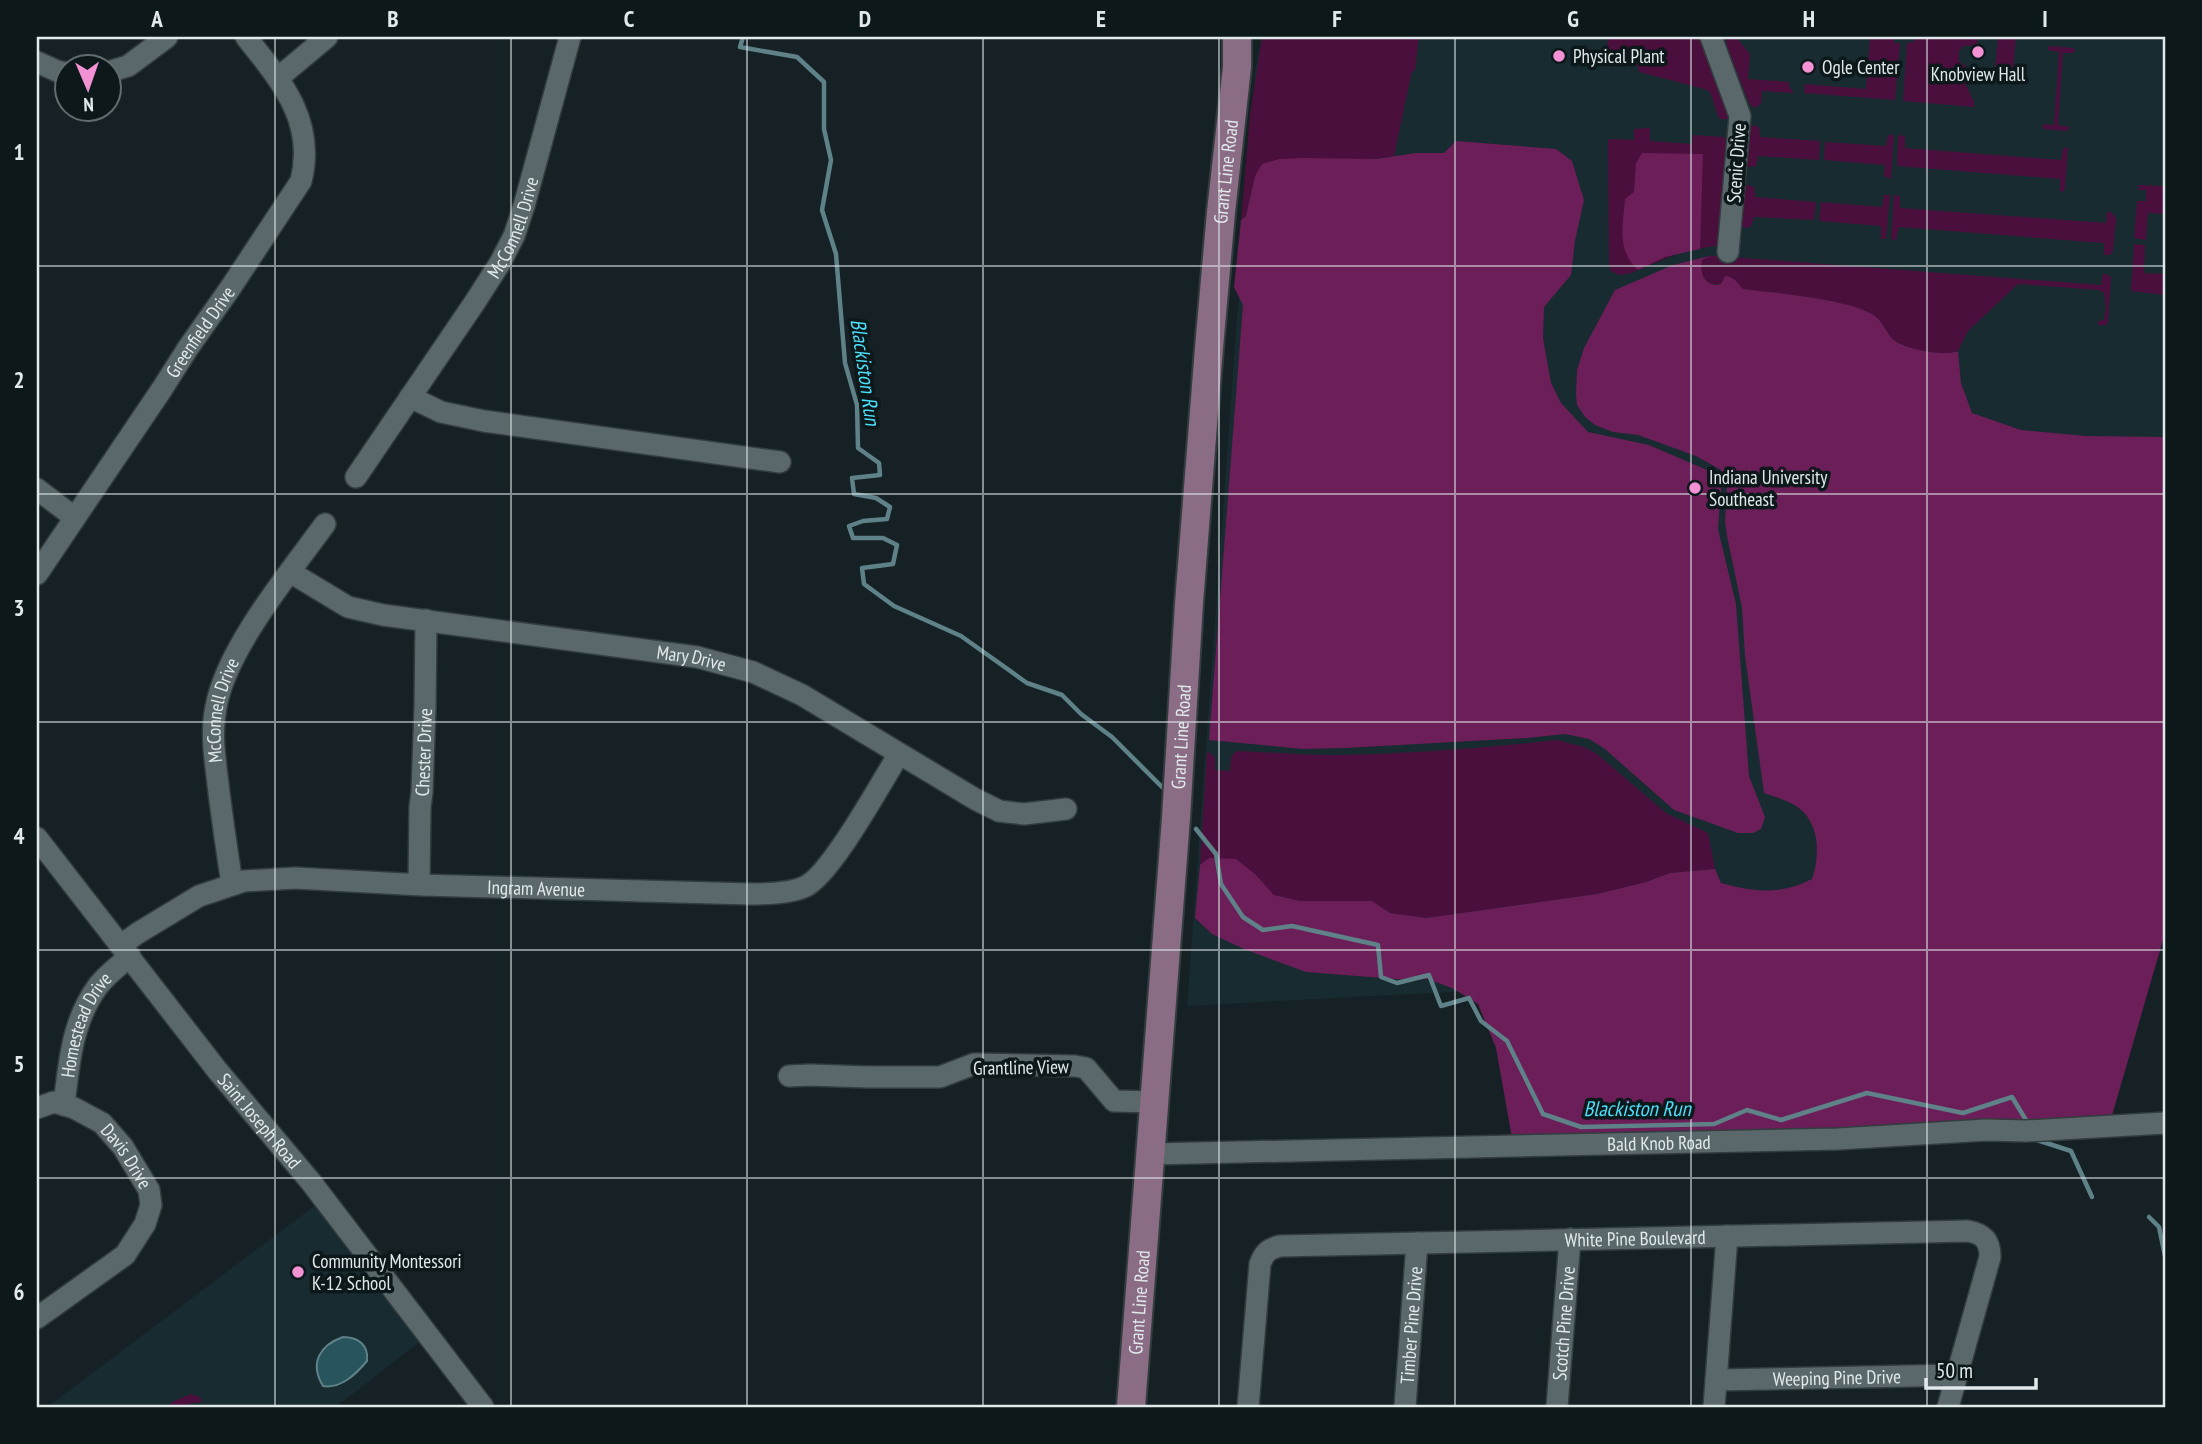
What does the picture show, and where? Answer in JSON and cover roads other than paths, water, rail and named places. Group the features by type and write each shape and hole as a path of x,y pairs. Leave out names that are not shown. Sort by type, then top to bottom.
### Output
{"main road":[{"name":"Grant Line Road","path":"1131,1407 1209,348 1237,66 1237,37"},
{"name":"Grant Line Road","path":"1237,66 1245,37"}],"street":[{"path":"122,68 167,37"},
{"name":"Greenfield Drive","path":"37,574 301,181 305,165 304,133 292,100 246,37"},
{"path":"278,78 327,37"},
{"name":"McConnell Drive","path":"356,477 500,263 514,236 570,37"},
{"name":"Scenic Drive","path":"1711,37 1740,116 1728,252"},
{"path":"410,397 441,412 484,421 780,462"},
{"path":"37,489 74,517"},
{"name":"McConnell Drive","path":"232,883 215,772 214,722 220,691 232,662 254,624 325,524"},
{"name":"Mary Drive","path":"290,572 348,607 383,615 696,657 753,672 802,695 999,811 1024,814 1066,809"},
{"name":"Chester Drive","path":"419,883 426,620"},
{"name":"Ingram Avenue","path":"125,951 186,903 232,883 244,881 295,878 750,894 805,887 829,866 900,754"},
{"name":"Saint Joseph Road","path":"37,840 217,1070 311,1182 483,1407"},
{"name":"Homestead Drive","path":"52,1105 83,1011 125,951"},
{"name":"Grantline View","path":"789,1076 810,1074 940,1077 974,1064 1075,1066 1086,1068 1114,1101 1155,1102"},
{"name":"Davis Drive","path":"37,1318 125,1255 145,1224 151,1205 149,1190 123,1147 102,1123 52,1105"},
{"name":"Bald Knob Road","path":"1151,1154 1838,1139 1986,1130 2026,1131 2165,1124"},
{"name":"White Pine Boulevard","path":"1248,1407 1259,1277 1264,1254 1271,1248 1570,1238 1968,1231 1979,1233 1986,1239 1990,1247 1990,1257 1948,1407"},
{"path":"1714,1407 1727,1236"},
{"name":"Scotch Pine Drive","path":"1557,1407 1570,1238"},
{"name":"Timber Pine Drive","path":"1405,1407 1417,1243"},
{"name":"Weeping Pine Drive","path":"1716,1380 1957,1375"}],"water":[{"path":"343,1337 353,1338 364,1346 367,1361 342,1383 323,1386 317,1370 319,1356 328,1345"}],"waterway":[{"name":"Blackiston Run","path":"743,37 740,47 797,57 824,82 824,129 831,160 822,210 836,254 845,363 857,405 858,448 879,463 880,475 852,478 854,494 876,498 890,507 887,519 863,521 849,526 853,538 883,538 897,545 893,564 862,568 864,584 894,606 961,636 1027,683 1062,695 1081,714 1112,737 1165,790"},
{"name":"Blackiston Run","path":"1196,829 1216,854 1221,884 1243,917 1263,930 1292,926 1378,945 1381,977 1397,983 1429,975 1441,1006 1469,998 1481,1021 1507,1041 1543,1114 1581,1127 1714,1124 1747,1110 1781,1120 1867,1093 1963,1113 2012,1097 2026,1120"},
{"name":"Blackiston Run","path":"2037,1140 2071,1151 2092,1197"},
{"path":"2149,1217 2159,1227 2165,1256"}],"place":[{"name":"Knobview Hall","path":"1978,52"},
{"name":"Physical Plant","path":"1559,56"},
{"name":"Ogle Center","path":"1808,67"},
{"name":"Indiana University Southeast","path":"1695,488"},
{"name":"Community Montessori K-12 School","path":"298,1272"}]}
